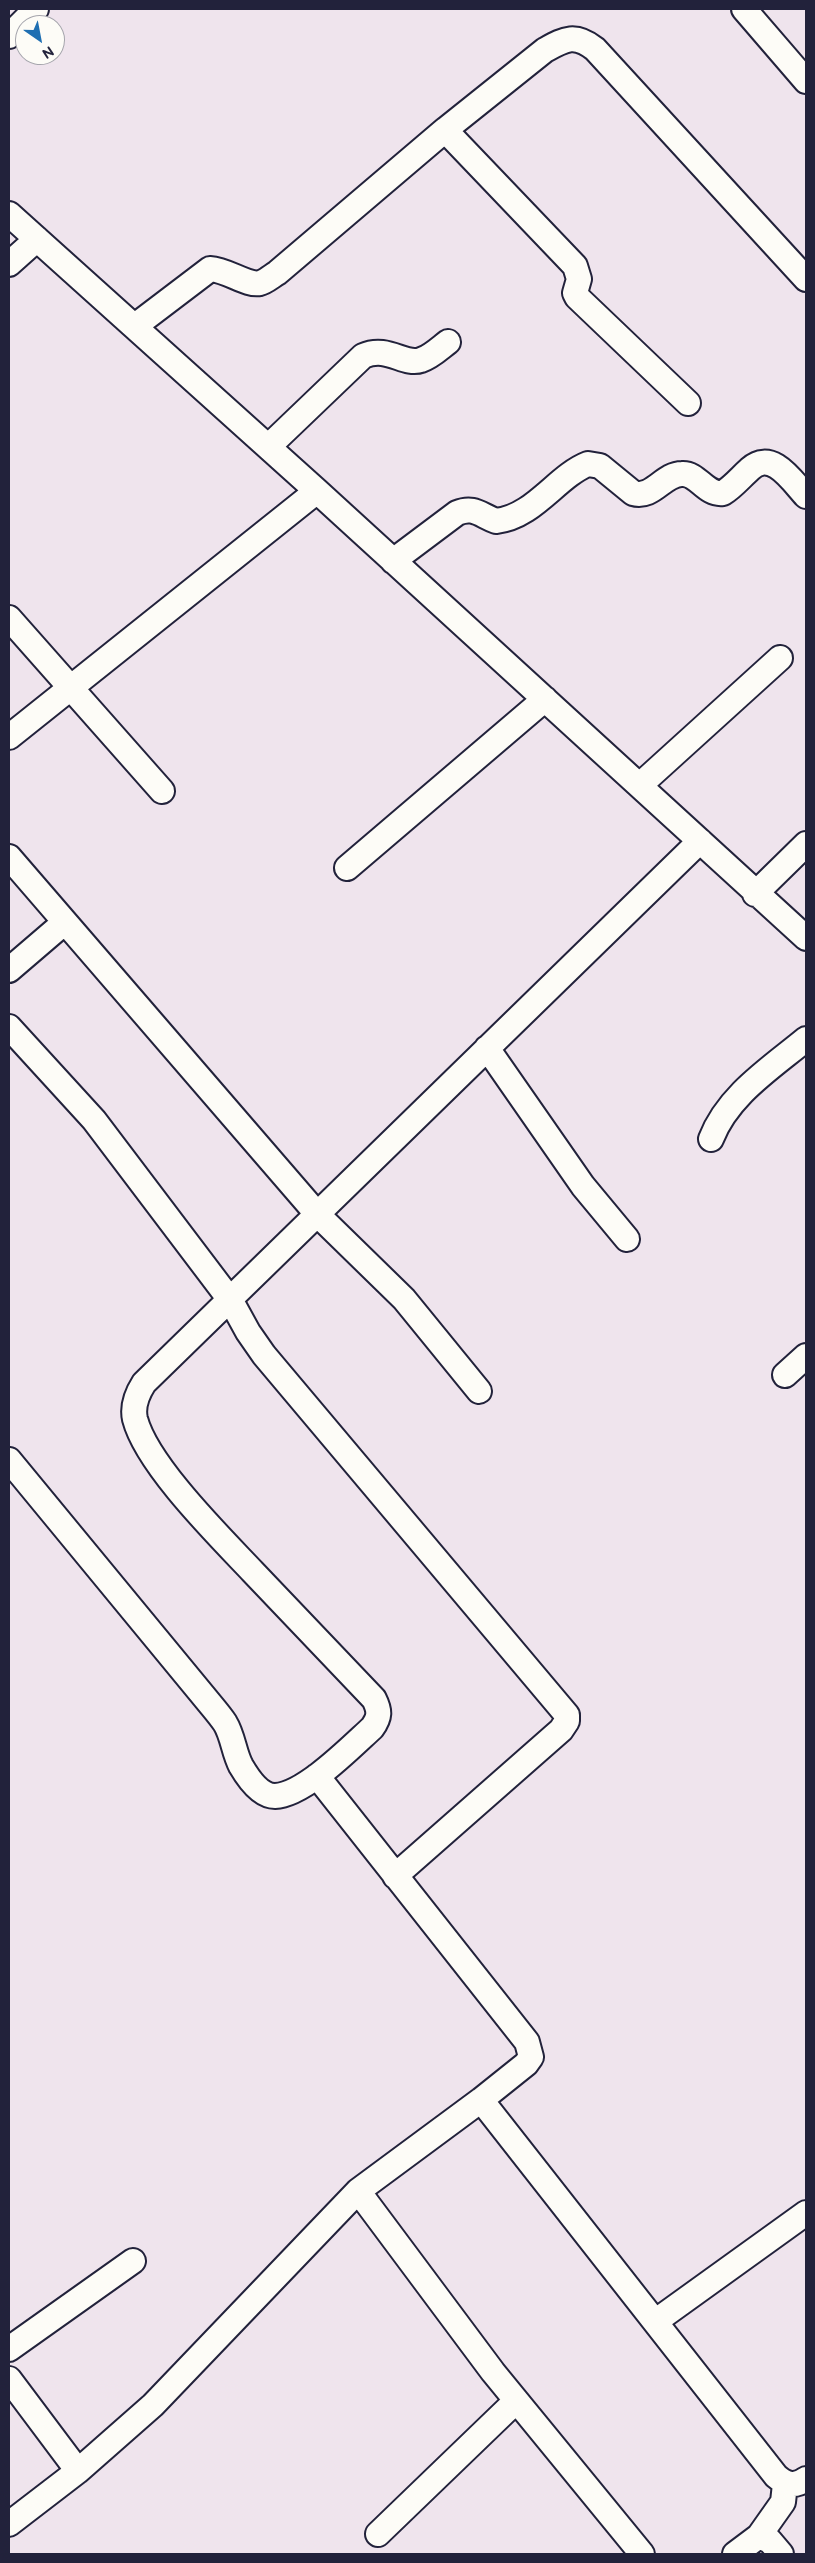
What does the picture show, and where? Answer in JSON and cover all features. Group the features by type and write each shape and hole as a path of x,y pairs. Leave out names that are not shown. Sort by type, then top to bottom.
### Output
{"street":[{"path":"9,36 36,9"},
{"path":"744,9 806,81"},
{"path":"135,326 210,269 231,273 247,283 260,283 277,273 445,130 545,50 563,40 574,38 585,41 595,48 806,279"},
{"path":"445,130 575,266 579,279 575,293 577,297 688,403"},
{"path":"9,214 317,491 640,785 755,894 806,938"},
{"path":"9,264 37,239"},
{"path":"268,447 363,356 370,353 388,352 416,361 422,360 448,342"},
{"path":"394,561 457,512 474,509 496,521 503,520 537,502 588,464 600,466 633,493 639,495 651,491 674,475 681,474 693,478 710,491 723,493 756,464 767,462 780,468 806,496"},
{"path":"9,737 70,686 317,491"},
{"path":"9,618 162,790"},
{"path":"640,785 780,658"},
{"path":"347,868 545,699"},
{"path":"9,1460 226,1724 240,1765 250,1780 263,1792 274,1796 291,1791 317,1776 372,1728 378,1720 379,1710 376,1704 176,1486 141,1435 134,1417 136,1396 144,1383 231,1301 700,841"},
{"path":"755,894 806,844"},
{"path":"9,857 318,1215 404,1300 479,1391"},
{"path":"12,961 65,922"},
{"path":"9,1027 94,1120 231,1301 248,1332 264,1355 567,1715 561,1730 396,1876"},
{"path":"711,1139 724,1112 806,1039"},
{"path":"487,1048 583,1186 627,1240"},
{"path":"784,1375 806,1356"},
{"path":"9,2524 78,2471 153,2405 358,2191 481,2100 526,2064 530,2057 527,2042 317,1776"},
{"path":"481,2100 776,2476 796,2481 759,2536 734,2554"},
{"path":"358,2191 516,2400 642,2554"},
{"path":"656,2321 806,2213"},
{"path":"9,2349 133,2261"},
{"path":"9,2378 78,2471"},
{"path":"378,2534 516,2400"},
{"path":"759,2536 770,2542 781,2554"}]}
